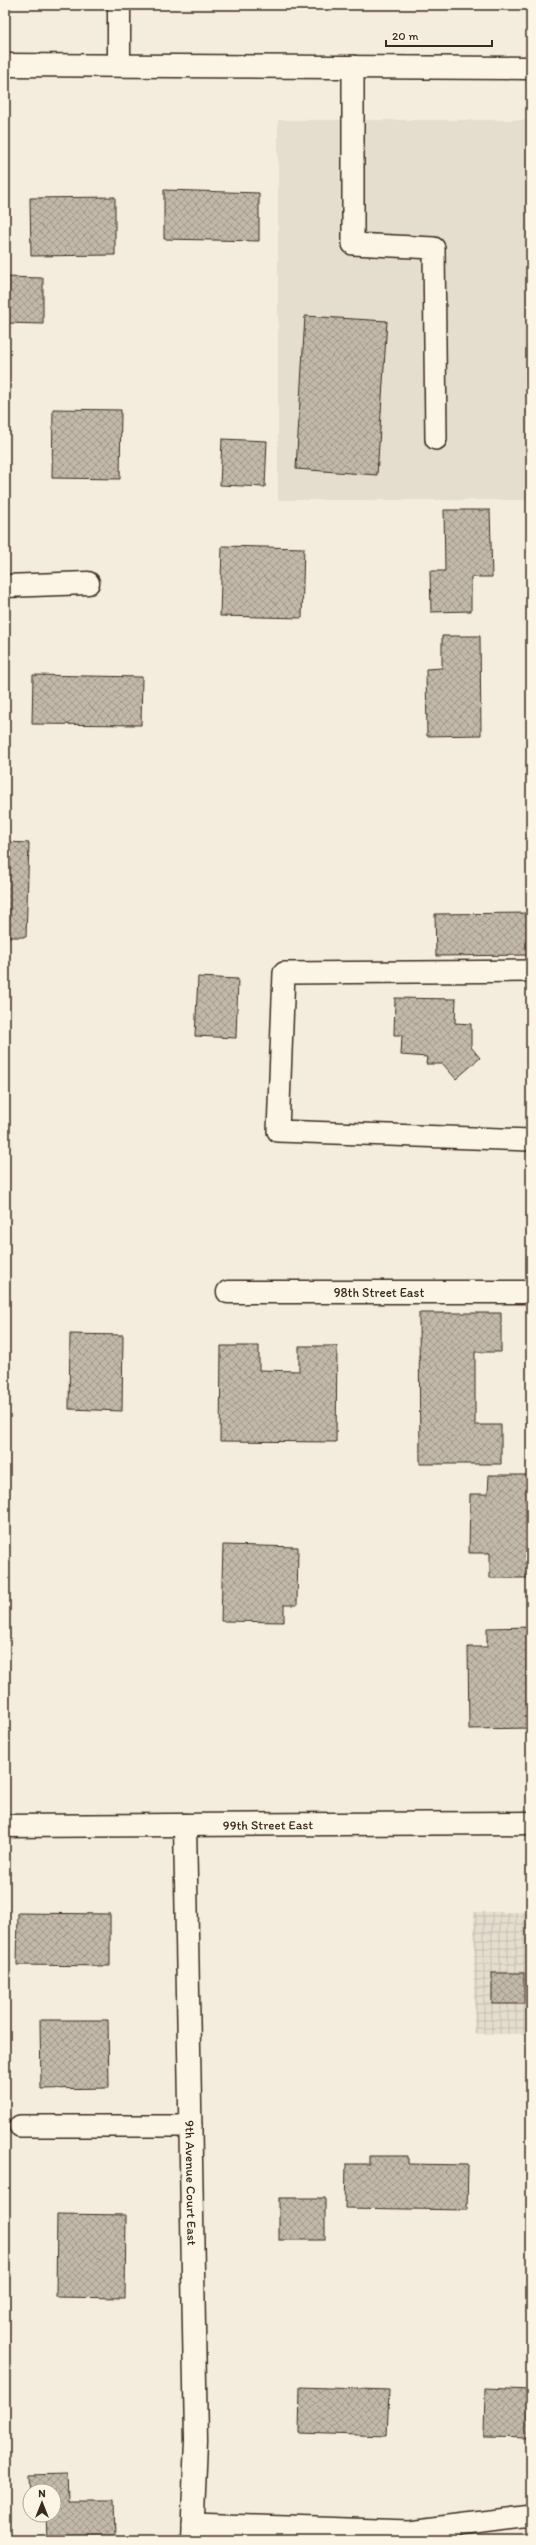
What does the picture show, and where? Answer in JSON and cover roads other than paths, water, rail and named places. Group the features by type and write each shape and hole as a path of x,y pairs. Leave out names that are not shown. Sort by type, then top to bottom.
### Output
{"street":[{"path":"118,65 119,5"},
{"path":"5,65 531,68"},
{"path":"5,586 88,583"},
{"name":"98th Street East","path":"228,1292 531,1292"},
{"name":"99th Street East","path":"5,1826 531,1824"},
{"name":"9th Avenue Court East","path":"185,1825 196,2440 192,2532"}],"lane":[{"path":"353,66 353,244 434,248 436,439"},
{"path":"530,1140 278,1131 284,973 531,971"},
{"path":"20,2126 191,2126"},
{"path":"192,2532 409,2531 531,2516"}]}
